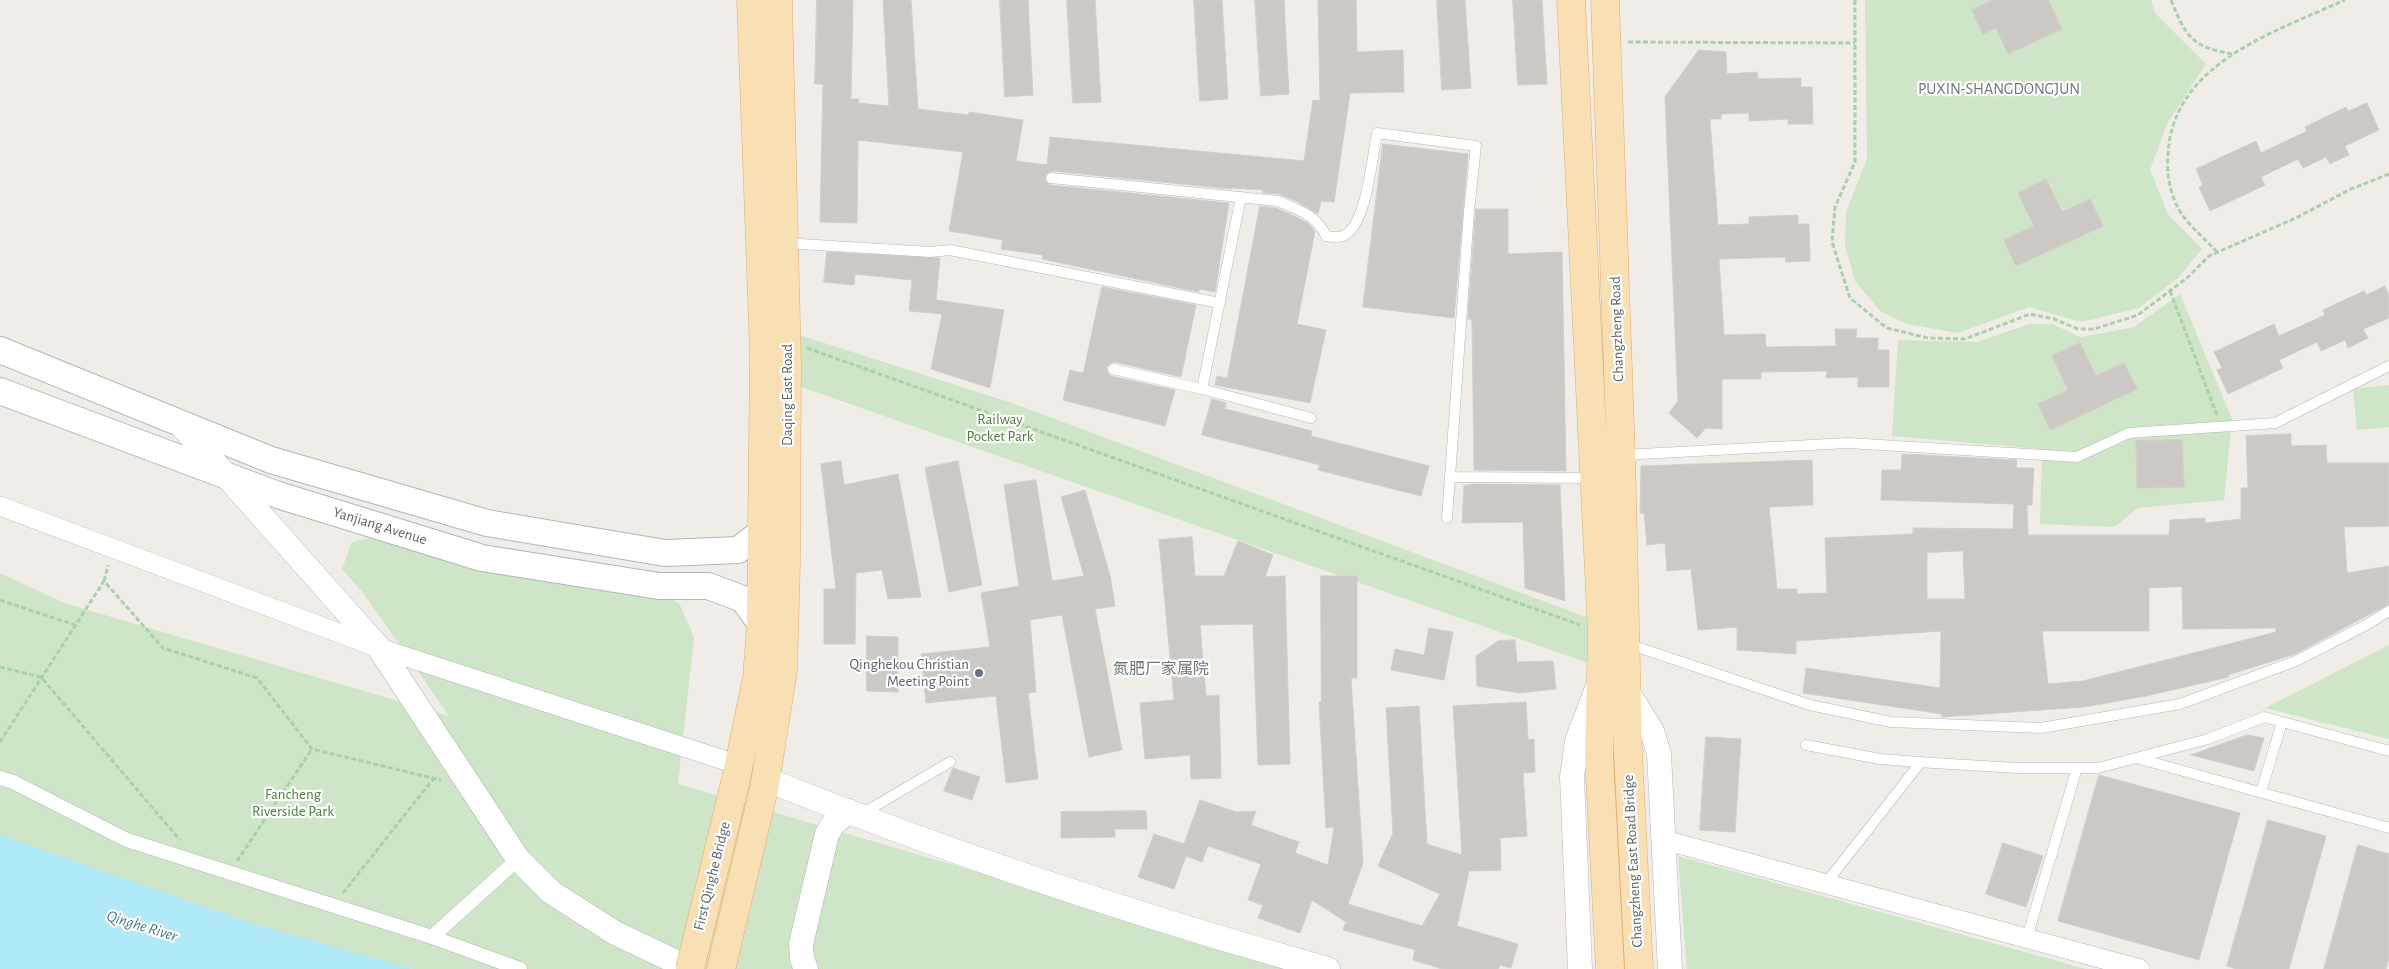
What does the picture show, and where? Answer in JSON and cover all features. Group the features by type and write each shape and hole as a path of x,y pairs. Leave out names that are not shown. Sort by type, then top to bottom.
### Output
{"main road":[{"name":"Daqing East Road","path":"737,774 757,678 761,624 763,531 764,352 751,0"},
{"name":"Daqing East Road","path":"764,784 783,671 786,565 787,340 778,0"},
{"name":"Changzheng Road","path":"1570,0 1602,632 1602,675"},
{"name":"Changzheng Road","path":"1605,0 1628,691"},
{"path":"0,350 271,460 487,523 665,553 738,550 763,531"},
{"name":"Yanjiang Avenue","path":"0,391 278,495 482,558 659,586 708,586 743,599 761,624"},
{"name":"Changzheng East Road Bridge","path":"1602,675 1599,754 1610,969"},
{"name":"Changzheng East Road Bridge","path":"1628,691 1628,753 1639,969"},
{"name":"First Qinghe Bridge","path":"690,969 737,774"},
{"name":"First Qinghe Bridge","path":"721,969 764,784"}],"street":[{"path":"181,425 379,648 518,859 551,892 607,928 690,969"},
{"path":"0,506 379,648 737,774"},
{"path":"1580,969 1572,777 1577,741 1602,675"},
{"path":"1628,691 1652,731 1659,754 1670,969"},
{"path":"0,778 13,782 128,840 432,937 520,969"},
{"path":"764,784 813,798 1016,872 1250,947 1328,969"},
{"path":"806,969 802,959 801,944 827,834 827,818 813,798"},
{"path":"827,834 833,824 854,813"},
{"path":"1664,840 2140,969"},
{"path":"432,937 518,859"}],"lane":[{"path":"1050,178 1278,201 1310,215 1322,228 1326,236 1344,236 1351,231 1360,215 1377,133 1476,146 1447,518"},
{"path":"1202,389 1241,197"},
{"path":"784,242 931,252 950,250 1220,303"},
{"path":"1621,455 1848,443 2077,457 2129,434 2275,423 2389,366"},
{"path":"1113,370 1202,389 1311,418"},
{"path":"1450,478 1594,478"},
{"path":"1627,651 1810,705 1891,722 2041,728 2180,704 2296,661 2389,611"},
{"path":"1806,746 1880,759 2018,768 2098,768 2208,739 2264,717 2389,751"},
{"path":"2260,792 2282,722"},
{"path":"2140,758 2389,828"},
{"path":"854,813 950,762"},
{"path":"1826,884 1921,762"},
{"path":"2027,938 2077,768"}],"path":[{"path":"1855,0 1855,162 1835,207 1832,242 1850,298 1887,328 1928,338 1965,339 2030,314 2054,319 2078,329 2094,329 2138,315 2170,292 2209,256 2296,218 2352,189 2389,174"},
{"path":"2171,0 2182,26 2188,34 2208,50 2232,54"},
{"path":"2217,252 2183,215 2171,192 2167,168 2169,136 2173,122 2202,78 2232,54 2242,47 2345,0"},
{"path":"1607,42 1855,43"},
{"path":"2170,292 2222,427"},
{"path":"787,340 1602,632"},
{"path":"0,742 104,581 163,648 257,678 312,749 473,788"},
{"path":"0,600 75,625"},
{"path":"0,667 41,677 200,863"},
{"path":"229,872 312,749"},
{"path":"333,905 434,778"}],"green space":[{"path":"1865,0 2151,0 2155,13 2206,64 2168,122 2150,170 2168,214 2202,249 2179,277 2139,308 2081,322 2029,307 1958,333 1907,324 1880,311 1855,281 1845,246 1846,212 1867,159"},
{"path":"2180,294 2232,419 2224,500 2138,508 2114,527 2040,524 2042,449 1892,436 1898,340 1977,342 2029,324 2052,324 2081,337 2134,327"},
{"name":"Railway Pocket Park","path":"793,333 1012,403 1589,618 1588,663 793,384"},
{"path":"2389,385 2389,427 2357,430 2353,389"},
{"name":"Fancheng Riverside Park","path":"387,534 645,587 679,603 694,637 678,784 1308,969 412,969 250,923 0,835 0,573 64,603 449,716 364,594 342,569 352,542"},
{"path":"2389,645 2389,739 2265,708"},
{"path":"1678,856 2086,969 1687,969"}],"water":[{"name":"Qinghe River","path":"0,835 250,923 412,969 0,969"}],"building":[{"path":"817,0 853,0 851,99 859,99 858,103 889,106 883,0 911,0 918,109 969,115 969,112 1023,120 1016,161 1047,165 1050,137 1304,161 1313,100 1320,101 1318,0 1356,0 1357,52 1403,50 1404,92 1350,93 1334,202 1321,201 1318,214 1296,201 1279,194 1263,193 1263,190 1231,189 1052,171 1046,174 1045,180 1050,185 1229,203 1215,292 1199,289 1199,292 1042,259 1043,255 1001,249 1003,240 949,231 963,152 858,140 857,223 820,222 823,84 815,84"},
{"path":"1000,0 1028,0 1033,95 1005,97"},
{"path":"1067,0 1095,0 1101,102 1073,103"},
{"path":"1194,0 1222,0 1228,99 1200,101"},
{"path":"1255,0 1284,0 1289,94 1261,96"},
{"path":"1437,0 1465,0 1471,88 1442,90"},
{"path":"1513,0 1542,0 1547,84 1518,85"},
{"path":"1993,0 2048,0 2062,29 2008,54 1996,28 1983,34 1972,10"},
{"path":"1699,50 1726,52 1727,74 1757,72 1758,79 1801,78 1801,87 1812,87 1813,124 1788,124 1788,119 1749,121 1749,113 1721,114 1721,119 1710,119 1718,225 1749,224 1749,217 1798,215 1798,224 1809,224 1810,261 1786,262 1785,257 1719,259 1724,335 1765,334 1766,347 1836,346 1835,329 1857,329 1856,338 1878,338 1878,350 1889,350 1889,387 1858,387 1858,377 1826,378 1827,371 1761,372 1761,379 1722,379 1722,429 1706,428 1697,438 1669,413 1678,401 1665,97"},
{"path":"2367,103 2379,130 2345,146 2349,155 2330,164 2326,157 2303,168 2298,159 2261,177 2265,185 2210,211 2199,187 2203,185 2196,169 2256,141 2261,153 2307,131 2305,127 2346,107 2348,111"},
{"path":"1383,144 1468,154 1454,318 1363,307"},
{"path":"2046,179 2062,212 2090,199 2103,226 2016,266 2004,240 2034,226 2018,193"},
{"path":"1260,206 1276,208 1290,214 1308,223 1315,231 1297,324 1326,330 1310,403 1215,385 1217,376 1227,378"},
{"path":"1476,209 1508,209 1508,254 1562,252 1566,471 1474,470 1472,320 1468,319"},
{"path":"827,252 940,258 936,300 1004,310 990,388 931,369 942,314 909,311 912,280 855,274 854,285 824,282"},
{"path":"2385,286 2389,295 2389,318 2363,329 2368,338 2348,348 2345,340 2321,351 2317,342 2279,360 2283,368 2228,394 2217,370 2222,368 2214,352 2274,324 2279,336 2325,315 2323,310 2364,291 2366,295"},
{"path":"1102,287 1196,305 1181,377 1115,362 1106,367 1111,376 1175,390 1165,426 1063,400 1070,370 1083,373"},
{"path":"2080,343 2096,376 2124,363 2137,389 2050,430 2038,404 2068,390 2052,356"},
{"path":"1212,399 1226,403 1225,409 1312,431 1311,436 1429,466 1421,496 1318,470 1320,465 1202,435"},
{"path":"2291,434 2291,446 2326,445 2327,463 2389,463 2389,526 2344,527 2347,573 2389,566 2389,604 2295,654 2228,675 2229,677 2146,696 2084,707 1942,717 1942,714 1803,693 1806,668 1940,688 1941,631 1796,641 1796,654 1737,650 1737,627 1698,630 1691,569 1667,571 1665,543 1647,545 1644,513 1640,513 1641,466 1812,460 1813,505 1769,507 1777,589 1797,589 1797,594 1827,593 1825,538 1913,534 1913,528 2013,529 2014,504 1881,500 1882,470 1901,470 1902,454 2017,460 2016,468 2034,468 2032,505 2027,505 2028,535 2169,535 2170,520 2205,518 2205,523 2241,519 2241,488 2248,488 2246,436","holes":["1963,551 1965,599 1927,599 1927,553","2182,587 2183,629 2276,628 2276,632 2083,681 2048,684 2042,631 2149,631 2149,588"]},
{"path":"2182,440 2184,487 2137,488 2136,441"},
{"path":"841,461 844,485 898,474 921,597 888,599 882,570 856,573 855,644 824,644 824,589 836,589 821,464"},
{"path":"958,461 982,585 949,592 925,468"},
{"path":"1036,480 1052,581 1084,576 1061,497 1085,490 1110,575 1115,606 1095,609 1122,750 1089,757 1062,615 1030,620 1036,692 1028,693 1038,779 1006,783 996,696 926,703 921,654 990,647 981,593 1019,586 1004,485"},
{"path":"1474,484 1560,485 1565,601 1525,588 1523,522 1462,523 1464,486"},
{"path":"1192,537 1195,576 1224,576 1238,541 1273,555 1265,577 1285,576 1290,764 1258,765 1253,624 1200,625 1206,696 1219,695 1221,778 1191,779 1190,755 1145,759 1140,703 1174,700 1159,540"},
{"path":"1321,576 1357,576 1357,678 1351,678 1363,863 1348,904 1422,926 1440,894 1378,866 1393,833 1386,708 1419,706 1427,844 1462,855 1453,706 1526,702 1528,740 1534,739 1535,772 1523,773 1527,836 1500,838 1501,870 1469,871 1457,926 1518,944 1511,968 1500,965 1498,969 1442,969 1413,960 1415,950 1343,930 1346,922 1312,900 1300,933 1258,918 1263,905 1248,900 1261,864 1208,846 1202,862 1186,856 1174,889 1138,877 1154,834 1184,844 1200,800 1236,812 1256,811 1251,825 1299,842 1295,853 1328,865 1334,827 1326,828 1319,702 1321,702"},
{"path":"1429,628 1453,632 1444,680 1391,670 1395,649 1424,655"},
{"path":"867,636 898,637 898,692 867,691"},
{"path":"1515,640 1517,662 1553,661 1556,689 1519,693 1477,686 1476,656 1498,641"},
{"path":"2247,735 2264,738 2254,771 2191,755"},
{"path":"1706,737 1741,739 1735,832 1700,830"},
{"path":"953,768 980,777 972,800 944,791"},
{"path":"2099,775 2240,813 2199,960 2058,921"},
{"path":"1146,811 1147,829 1115,829 1115,837 1061,838 1061,812"},
{"path":"2268,820 2326,836 2289,969 2236,969 2227,966"},
{"path":"2003,843 2043,856 2026,907 1986,894"},
{"path":"2358,845 2389,854 2389,958 2386,969 2324,969"}],"place":[{"name":"Qinghekou Christian Meeting Point","path":"979,673"}],"district":[{"name":"PUXIN-SHANGDONGJUN","path":"1999,89"},
{"name":"氮肥厂家属院","path":"1161,669"}]}
